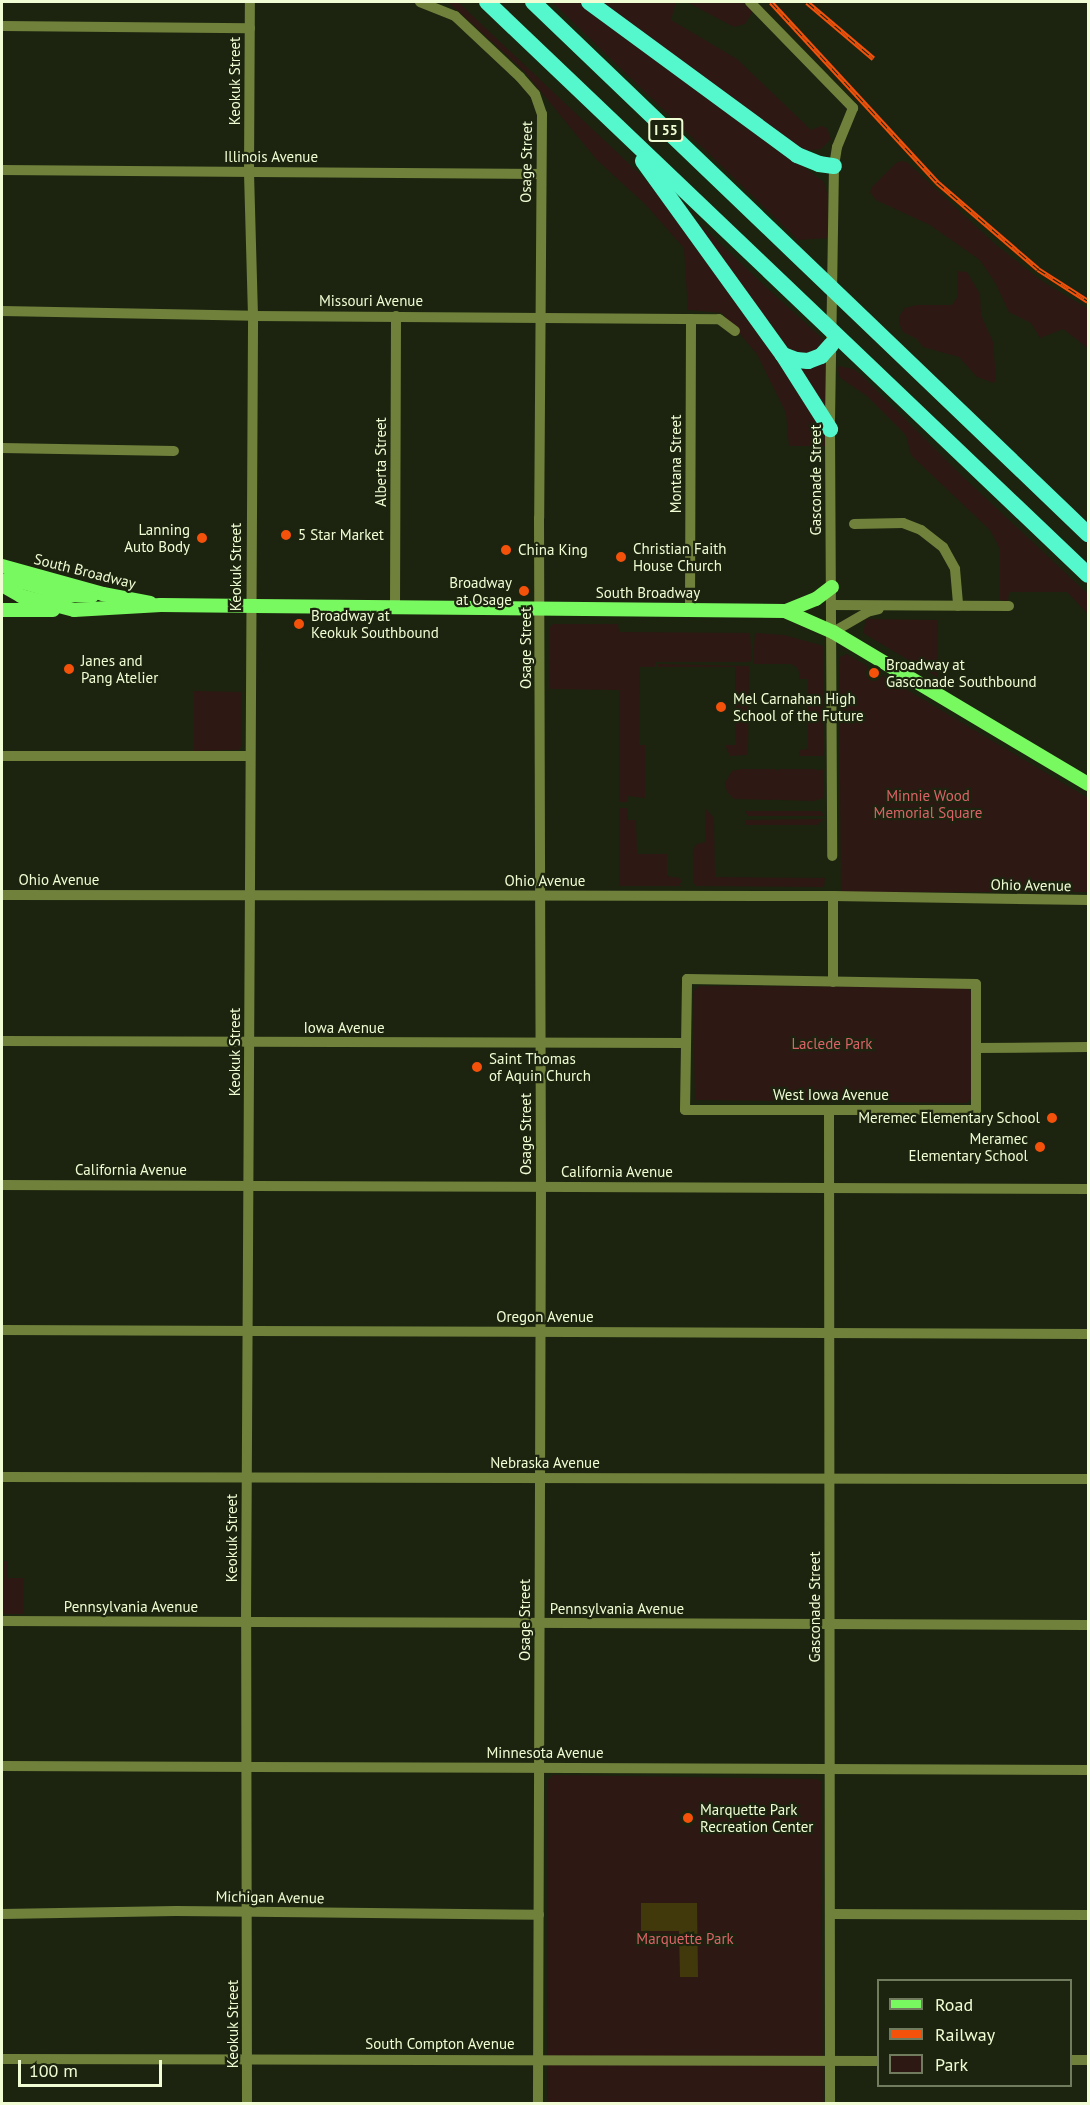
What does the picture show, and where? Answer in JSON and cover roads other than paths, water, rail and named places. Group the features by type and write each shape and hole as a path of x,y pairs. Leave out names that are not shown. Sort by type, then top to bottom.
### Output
{"highway":[{"name":"I 55","path":"487,2 1089,575"},
{"name":"I 55","path":"533,2 1089,534"},
{"path":"589,2 796,155 819,164 834,166"},
{"path":"620,128 814,399 830,429"},
{"path":"783,355 796,360 808,361 821,356 831,345"}],"main road":[{"name":"South Broadway","path":"2,566 103,594 161,605"},
{"path":"2,583 19,581 67,595 103,594"},
{"name":"South Broadway","path":"2,583 21,596 74,610 161,605 785,611 833,632 1089,784"},
{"path":"785,611 816,599 832,587"},
{"path":"2,610 74,610"}],"street":[{"name":"Keokuk Street","path":"248,2103 249,1767 246,1622 252,895 250,756 253,316 249,172 250,2"},
{"name":"Osage Street","path":"420,2 455,16 520,77 535,94 542,114 539,317 541,1478 538,2103"},
{"name":"Gasconade Street","path":"750,2 853,108 837,147 834,166 830,429 833,632 832,856"},
{"path":"2,26 250,28"},
{"name":"Illinois Avenue","path":"2,170 540,174"},
{"name":"Missouri Avenue","path":"2,312 719,319 735,332"},
{"name":"Alberta Street","path":"395,608 396,316"},
{"name":"Montana Street","path":"690,609 691,319"},
{"path":"2,448 174,451"},
{"path":"854,524 903,523 921,530 943,547 955,569 958,606"},
{"path":"832,605 1009,606"},
{"path":"833,632 867,612 896,605"},
{"path":"2,756 250,756"},
{"name":"Ohio Avenue","path":"2,895 833,896 1089,900"},
{"path":"833,896 833,982"},
{"path":"686,1043 687,979 976,984 976,1048 1089,1047"},
{"name":"Iowa Avenue","path":"2,1041 686,1043"},
{"name":"West Iowa Avenue","path":"686,1043 685,1110 976,1110 976,1048"},
{"name":"Gasconade Street","path":"829,1110 830,2103"},
{"name":"California Avenue","path":"2,1185 1089,1189"},
{"name":"Oregon Avenue","path":"2,1330 1089,1334"},
{"name":"Nebraska Avenue","path":"2,1477 1089,1479"},
{"name":"Pennsylvania Avenue","path":"2,1621 1089,1625"},
{"name":"Minnesota Avenue","path":"2,1766 1089,1770"},
{"name":"Michigan Avenue","path":"2,1914 249,1912 539,1915"},
{"path":"830,1914 1089,1915"},
{"name":"South Compton Avenue","path":"2,2058 877,2061"},
{"path":"1072,2060 1089,2060"}],"railway":[{"path":"771,2 937,182 1038,269 1088,301"},
{"path":"807,2 873,58"}],"place":[{"name":"5 Star Market","path":"286,535"},
{"name":"Lanning Auto Body","path":"202,538"},
{"name":"China King","path":"506,550"},
{"name":"Christian Faith House Church","path":"621,557"},
{"name":"Broadway at Osage","path":"524,591"},
{"name":"Broadway at Keokuk Southbound","path":"299,624"},
{"name":"Janes and Pang Atelier","path":"69,669"},
{"name":"Broadway at Gasconade Southbound","path":"874,673"},
{"name":"Mel Carnahan High School of the Future","path":"721,707"},
{"name":"Saint Thomas of Aquin Church","path":"477,1067"},
{"name":"Meremec Elementary School","path":"1052,1118"},
{"name":"Meramec Elementary School","path":"1040,1147"},
{"name":"Marquette Park Recreation Center","path":"688,1818"}],"park label":[{"name":"Minnie Wood Memorial Square","path":"928,804"},
{"name":"Laclede Park","path":"832,1044"},
{"name":"Marquette Park","path":"685,1939"}]}
